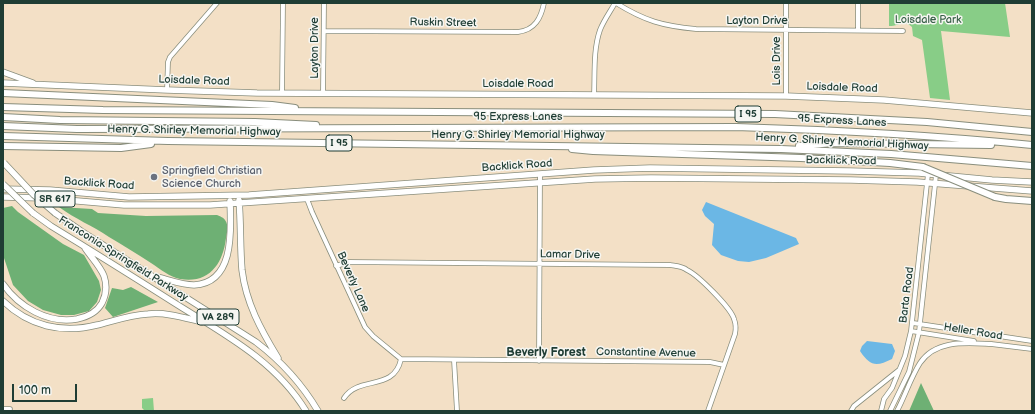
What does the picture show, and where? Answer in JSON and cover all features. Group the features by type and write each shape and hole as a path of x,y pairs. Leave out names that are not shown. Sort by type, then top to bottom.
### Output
{"highway":[{"path":"3,93 272,105 319,111"},
{"name":"Henry G. Shirley Memorial Highway","path":"3,107 111,110 775,114 920,121 1032,132"},
{"path":"5,118 276,122 339,128"},
{"name":"95 Express Lanes","path":"3,126 77,129 736,127 827,129 1032,146"},
{"name":"Henry G. Shirley Memorial Highway","path":"3,136 168,141 781,148 891,154 1032,166"},
{"path":"3,146 120,148 168,141"},
{"path":"781,148 827,143 1032,146"},
{"path":"538,146 593,151 801,158 890,163 923,167 995,197 1006,200 1032,201"}],"main road":[{"path":"3,72 43,85"},
{"name":"Loisdale Road","path":"3,83 282,93 786,96 884,100 1032,113"},
{"name":"Franconia-Springfield Parkway","path":"3,162 34,195 55,213 151,276 250,337 281,363 302,387 318,411"},
{"name":"Backlick Road","path":"3,189 54,190 136,197 230,196 594,170 650,168 850,171 928,174 1032,182"},
{"name":"Backlick Road","path":"3,198 39,198 136,205 239,204 602,179 659,178 851,180 928,183 1032,191"},
{"name":"Franconia-Springfield Parkway","path":"3,184 34,213 51,226 242,345 267,365 286,385 306,411"},
{"path":"238,195 242,263 247,294 256,320 281,363"},
{"path":"151,276 193,285 205,282 215,276 224,264 230,247 230,196"},
{"path":"136,197 136,205"},
{"path":"3,284 18,301 44,316 66,320 79,319 91,315 97,310 103,301 106,284 101,270 82,245"},
{"path":"3,301 17,313 33,322 44,326 61,329 85,328 148,314 167,314 206,322"}],"street":[{"path":"167,90 168,62 170,57 217,3"},
{"path":"282,93 283,3"},
{"name":"Layton Drive","path":"324,3 324,93"},
{"name":"Ruskin Street","path":"324,31 523,32 534,26 541,17 544,3"},
{"path":"594,95 597,40 604,21 616,3"},
{"name":"Layton Drive","path":"616,3 644,19 675,27 696,29 903,31"},
{"name":"Lois Drive","path":"786,3 786,96"},
{"path":"858,3 858,30"},
{"path":"539,360 540,174"},
{"name":"Barta Road","path":"881,411 884,399 892,388 905,356 912,331 928,174"},
{"name":"Barta Road","path":"890,411 900,392 911,364 921,324 936,175"},
{"name":"Beverly Lane","path":"307,199 336,266 365,327 373,336 401,359"},
{"name":"Lamar Drive","path":"336,266 349,262 670,265 689,270 702,281 730,312 736,326 735,334 708,411"},
{"name":"Heller Road","path":"913,323 1032,341"},
{"name":"Heller Road","path":"912,331 1032,349"},
{"path":"897,411 921,361 936,349 957,343 992,344"},
{"path":"344,398 348,391 356,387 378,382 392,376 400,368 401,359"},
{"name":"Constantine Avenue","path":"401,359 710,362 724,365"},
{"path":"454,360 457,411"},
{"path":"910,383 911,364"},
{"path":"851,411 854,406 900,368"},
{"path":"3,409 10,408"}],"green space":[{"name":"Loisdale Park","path":"863,3 1005,3 1010,37 941,31 950,100 930,98 922,40 913,36 912,27 906,23 889,26 889,4"},
{"path":"12,206 18,212 63,244 84,255 99,281 101,290 97,302 89,311 74,315 61,315 43,310 28,301 13,285 3,255 3,208"},
{"path":"59,207 92,209 98,213 146,216 221,216 227,224 222,256 218,264 207,275 190,280 180,279 165,272 125,246"},
{"path":"131,287 158,302 113,317 105,308 112,288 123,290"},
{"path":"921,383 934,411 909,411"},
{"path":"153,398 154,411 145,411 142,408 142,399"}],"water":[{"path":"706,202 796,238 799,244 766,258 749,262 738,261 721,255 712,245 714,224 705,216 702,210"},
{"path":"867,341 892,344 895,351 892,359 877,364 867,360 860,351 862,346"}],"place":[{"name":"Springfield Christian Science Church","path":"154,177"}],"district":[{"name":"Beverly Forest","path":"546,353"}]}
